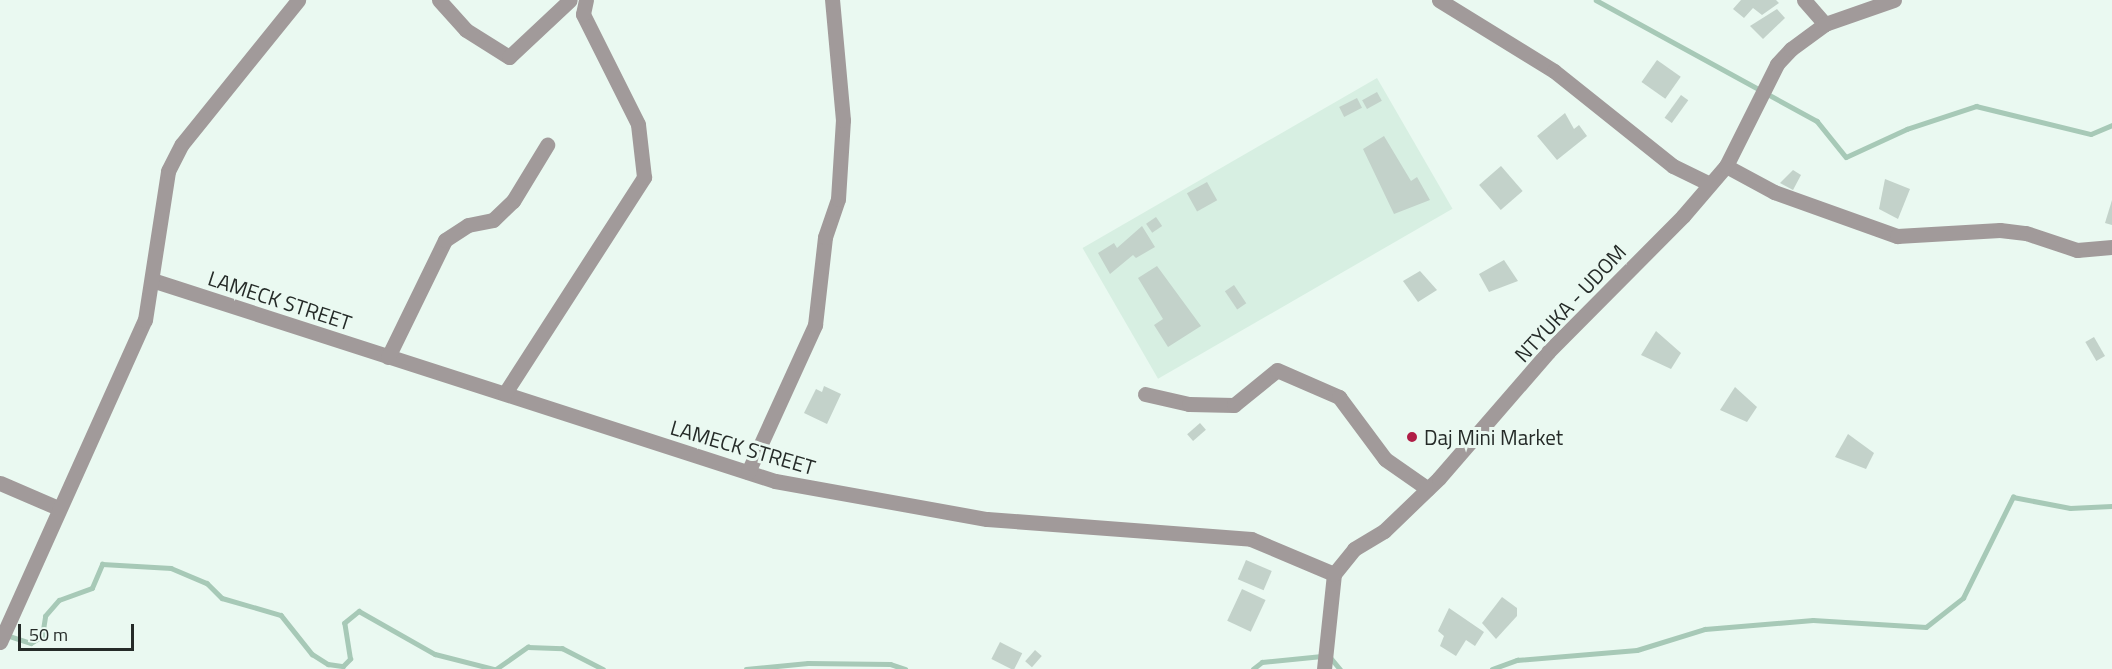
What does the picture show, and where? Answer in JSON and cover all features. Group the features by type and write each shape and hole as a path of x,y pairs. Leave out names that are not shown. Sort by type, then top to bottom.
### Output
{"street":[{"path":"0,642 58,508 145,320 155,281 168,171 182,144 298,0"},
{"path":"439,0 466,30 509,57 570,0"},
{"path":"505,393 644,177 638,124 583,14 586,0"},
{"path":"748,472 815,325 825,237 838,199 843,120 832,0"},
{"path":"1439,0 1554,71 1673,166 1710,184"},
{"path":"1804,0 1825,24"},
{"name":"NTYUKA - UDOM","path":"1334,574 1354,549 1384,531 1428,489 1548,352 1710,184 1725,166 1777,64 1825,24 1894,0"},
{"path":"388,357 445,240 468,225 493,220 513,201 547,145"},
{"path":"1725,166 1774,192 1897,236 2000,230 2026,232 2077,250 2112,247"},
{"name":"LAMECK STREET","path":"155,281 748,472 820,491 987,519 1251,539 1334,574"},
{"path":"1144,394 1189,404 1234,405 1277,370 1339,397 1385,459 1428,489"},
{"path":"0,483 58,508"},
{"path":"1324,669 1334,574"}],"shaded area":[{"path":"1377,78 1452,209 1158,379 1083,248"}],"building":[{"path":"1741,0 1776,0 1779,3 1762,15 1753,8 1744,18 1733,9"},
{"path":"1777,9 1785,18 1763,39 1750,26"},
{"path":"1657,60 1681,77 1665,99 1642,82"},
{"path":"1377,92 1382,101 1367,109 1362,100"},
{"path":"1681,95 1688,100 1672,123 1665,118"},
{"path":"1357,98 1362,108 1344,117 1339,107"},
{"path":"1565,113 1574,129 1579,125 1587,136 1557,160 1537,136"},
{"path":"1384,136 1411,181 1417,177 1430,200 1394,214 1363,149"},
{"path":"1501,166 1523,191 1501,210 1479,185"},
{"path":"1793,170 1801,175 1793,190 1780,183"},
{"path":"1885,179 1910,189 1898,219 1879,209"},
{"path":"1207,182 1217,200 1197,212 1187,193"},
{"path":"2112,200 2112,225 2105,223"},
{"path":"1156,217 1162,226 1152,233 1146,224"},
{"path":"1142,226 1155,247 1136,258 1133,255 1110,274 1098,253 1114,243 1117,248"},
{"path":"1504,260 1518,281 1489,292 1479,274"},
{"path":"1157,266 1201,326 1168,347 1154,325 1163,319 1138,278"},
{"path":"1420,271 1437,290 1418,302 1403,281"},
{"path":"1234,285 1246,303 1237,309 1225,291"},
{"path":"1656,331 1681,353 1671,369 1641,355"},
{"path":"2094,337 2105,356 2096,361 2085,342"},
{"path":"824,386 841,394 827,424 804,413 816,389 822,392"},
{"path":"1735,387 1757,407 1747,422 1720,410"},
{"path":"1200,423 1206,430 1193,441 1187,434"},
{"path":"1848,434 1874,453 1866,469 1835,457"},
{"path":"1246,560 1272,571 1264,590 1238,579"},
{"path":"1242,589 1266,600 1251,632 1227,621"},
{"path":"1502,597 1517,608 1517,616 1496,639 1482,623"},
{"path":"1449,608 1484,632 1475,646 1466,640 1456,656 1440,646 1444,636 1438,631"},
{"path":"1000,642 1022,653 1014,669 991,659"},
{"path":"1035,650 1042,656 1032,667 1025,661"}],"waterway":[{"path":"1596,0 1817,121 1846,157 1907,129 1976,106 2091,134 2112,125"},
{"path":"1492,669 1517,660 1637,650 1705,629 1813,620 1926,627 1963,598 2013,497 2070,508 2112,506"},
{"path":"6,635 31,643 42,636 45,616 59,600 92,588 102,564 171,568 207,583 222,598 281,615 312,654 328,664 343,666 350,659 344,623 359,611 435,654 494,669"},
{"path":"496,669 528,647 562,648 603,669"},
{"path":"1253,669 1262,662 1322,656"},
{"path":"1330,657 1340,669"},
{"path":"746,669 808,663 890,664 905,669"}],"place":[{"name":"Daj Mini Market","path":"1412,437"}]}
